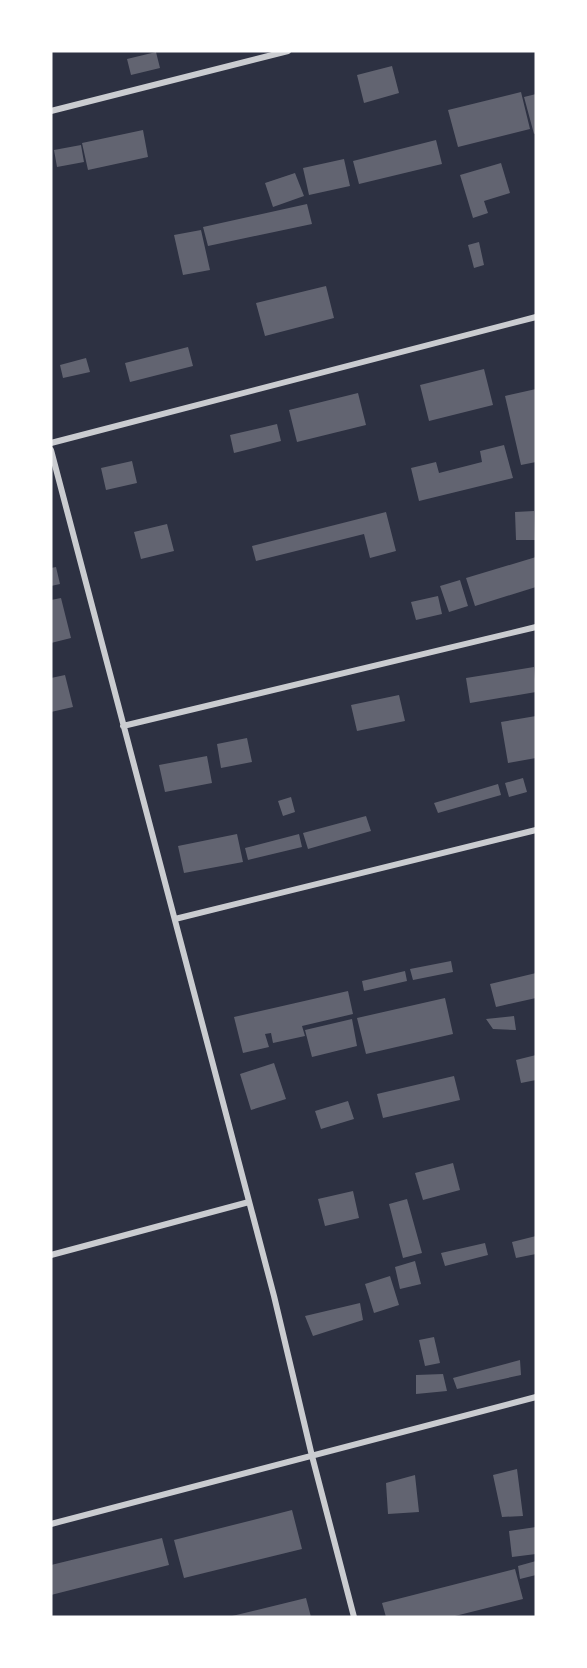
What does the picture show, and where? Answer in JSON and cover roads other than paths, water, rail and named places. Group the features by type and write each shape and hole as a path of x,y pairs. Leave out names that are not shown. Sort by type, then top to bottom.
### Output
{"street":[{"path":"51,111 288,51"},
{"path":"51,443 536,317"},
{"path":"51,450 249,1202 354,1617"},
{"path":"123,726 536,627"},
{"path":"175,919 536,830"},
{"path":"51,1255 249,1202"},
{"path":"51,1524 536,1397"}]}
